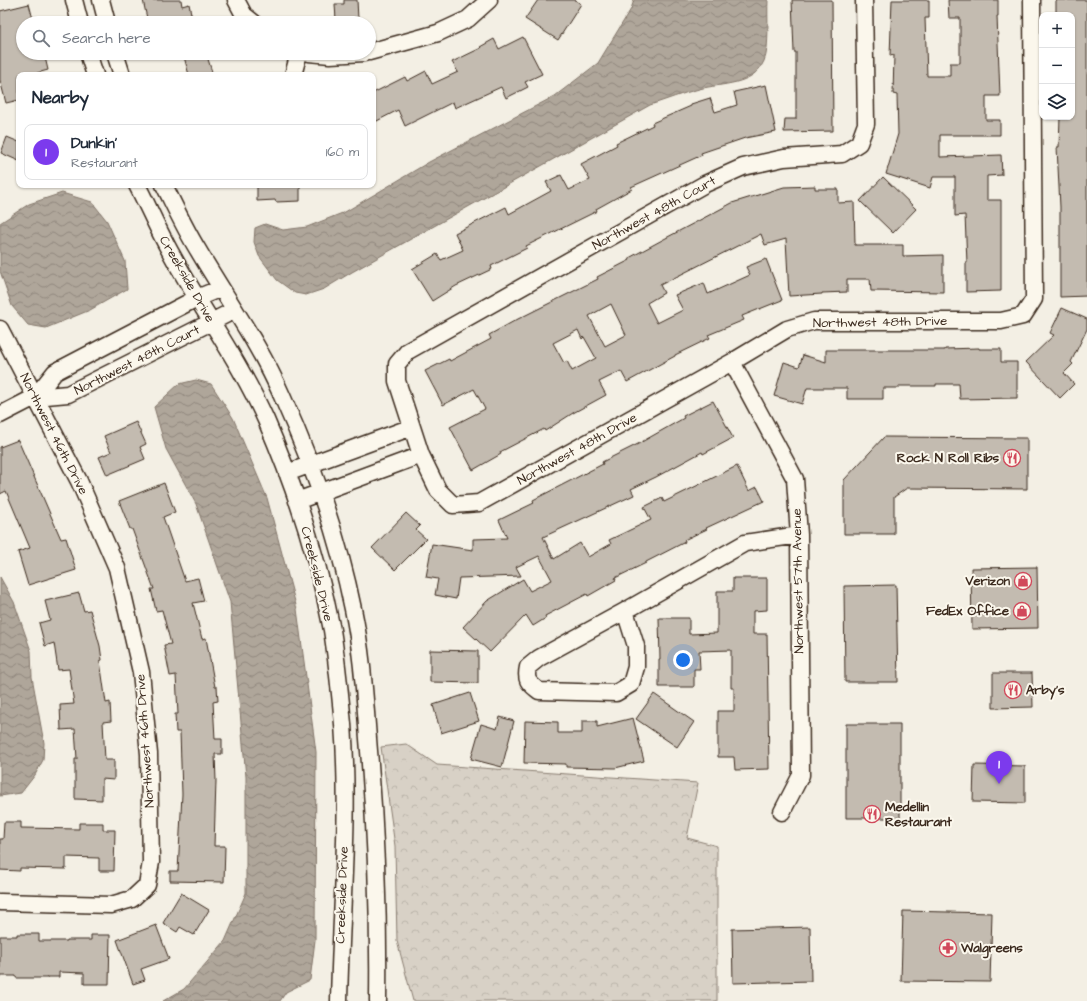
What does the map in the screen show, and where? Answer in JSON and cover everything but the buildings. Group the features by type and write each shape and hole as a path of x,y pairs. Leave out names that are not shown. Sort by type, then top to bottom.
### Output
{"street":[{"path":"74,0 78,16"},
{"path":"101,0 105,16"},
{"path":"236,0 245,16"},
{"path":"376,50 438,33 468,19 489,0"},
{"name":"Northwest 48th Court","path":"412,427 397,381 397,364 408,351 705,184 743,167 784,158 842,154 859,143 866,124 864,0"},
{"name":"Northwest 48th Drive","path":"412,427 421,455 438,490 453,505 479,503 732,362 788,329 814,321 1001,321 1023,316 1034,299 1032,0"},
{"path":"90,60 94,72"},
{"path":"117,60 121,72"},
{"path":"294,72 298,60"},
{"name":"Creekside Drive","path":"139,188 171,254 245,378 265,419 287,473 310,539 332,631 343,726 345,838 339,1001"},
{"name":"Creekside Drive","path":"166,188 197,249 235,310 281,393 321,493 337,542 360,644 366,695 375,828 379,958 378,1001"},
{"name":"Northwest 48th Court","path":"0,415 34,397 55,372 197,298 221,288"},
{"name":"Northwest 48th Court","path":"34,397 68,394 235,310"},
{"name":"Northwest 46th Drive","path":"0,329 79,481 117,568 141,672 149,754 150,862 147,884 132,899 111,905 0,902"},
{"name":"Northwest 57th Avenue","path":"732,362 795,479 799,535 801,775 782,812"},
{"path":"287,473 412,427"},
{"path":"297,501 421,455"},
{"path":"625,611 636,646 636,667 630,684 616,693 539,691 530,684 526,676 528,667 539,658 745,543 799,535"}],"green space":[{"path":"406,744 437,765 698,783 687,838 717,846 717,1001 413,1001 397,941 395,846 381,747"}],"water":[{"path":"634,0 768,0 768,40 764,61 759,69 745,79 693,91 650,105 324,289 306,295 295,293 277,280 259,256 254,242 255,228 265,224 283,230 307,227 345,212 429,162 555,96 598,63 631,9"},
{"path":"62,193 92,202 107,221 125,261 127,289 90,310 46,328 28,325 12,306 0,271 0,223 29,204"},
{"path":"196,380 211,384 233,418 267,498 297,609 316,752 315,940 310,980 286,992 280,1001 163,1001 184,989 225,941 246,893 246,777 230,602 196,504 166,449 154,407 179,384"},
{"path":"0,577 14,602 31,651 32,677 44,743 43,760 35,775 21,793 0,796"}],"place":[{"name":"Rock N Roll Ribs","path":"1012,458"},
{"name":"Verizon","path":"1023,581"},
{"name":"FedEx Office","path":"1022,611"},
{"name":"Arby's","path":"1013,690"},
{"name":"Dunkin'","path":"999,784"},
{"name":"Medellin Restaurant","path":"872,814"},
{"name":"Walgreens","path":"948,948"}]}
